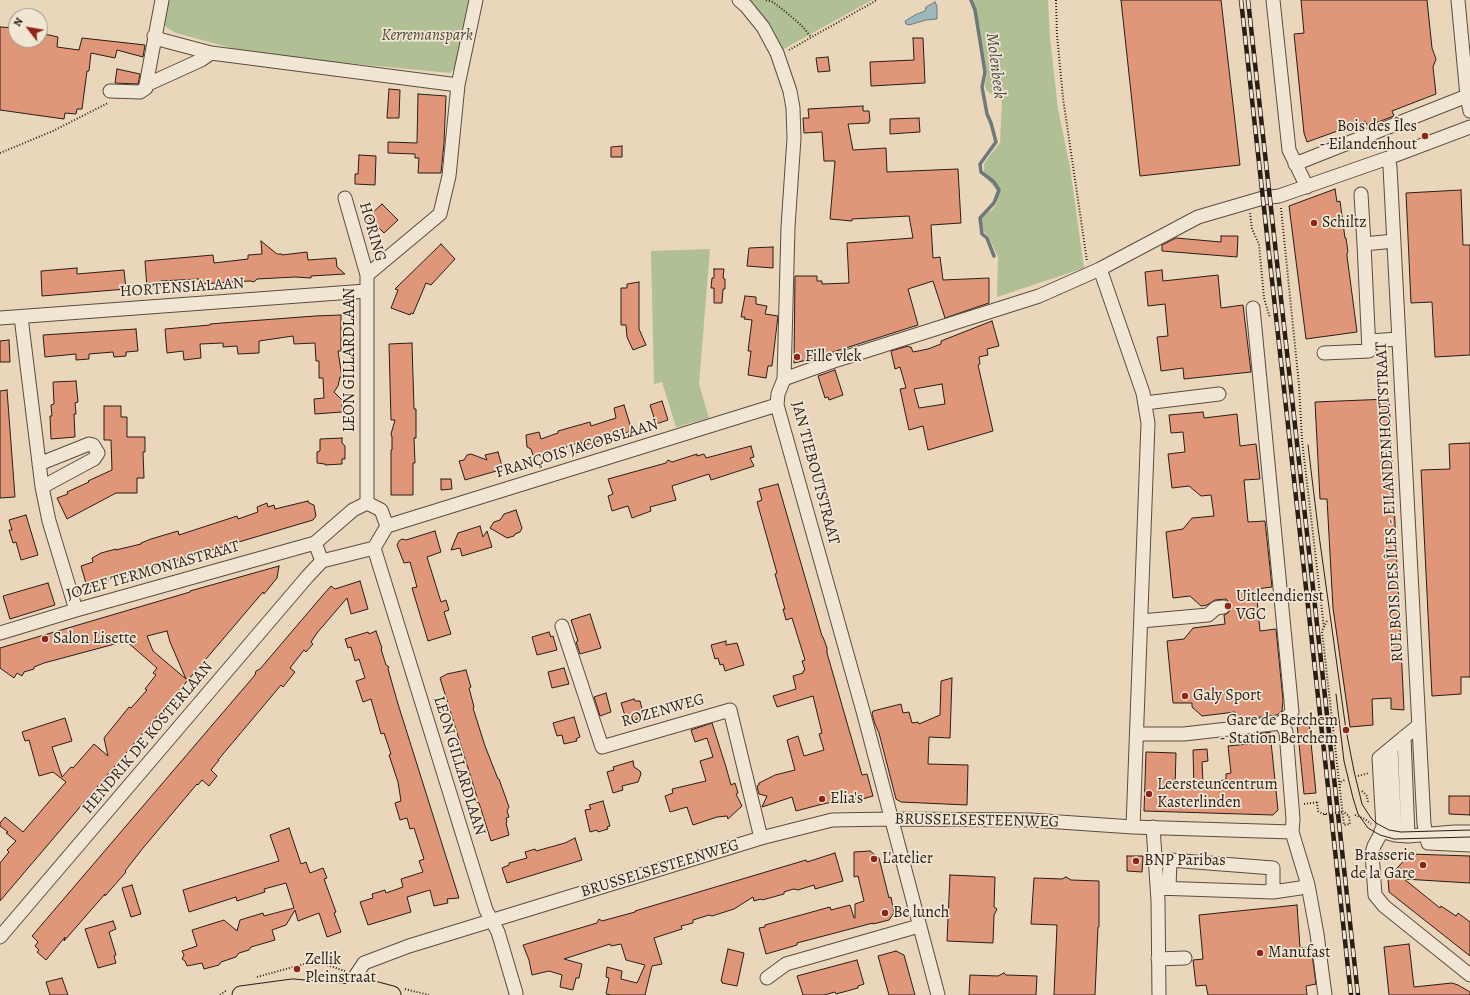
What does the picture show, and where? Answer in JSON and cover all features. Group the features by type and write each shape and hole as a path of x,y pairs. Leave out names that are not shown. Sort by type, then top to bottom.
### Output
{"main road":[{"path":"240,995 294,988 351,994 366,988 392,995"}],"street":[{"path":"109,97 140,92 146,88 154,36 162,0"},
{"name":"LEON GILLARDLAAN","path":"367,503 367,275 440,214 449,176 458,85 476,0"},
{"name":"JAN TIEBOUTSTRAAT","path":"739,0 746,6 763,27 778,55 790,91 793,108 794,138 788,227 784,379 778,394 777,406 863,711 938,995"},
{"path":"1273,0 1289,150 1307,186"},
{"path":"1458,0 1467,96 1470,111"},
{"path":"154,36 162,40 211,53 458,85"},
{"path":"146,85 201,60 211,53"},
{"path":"1295,164 1467,96"},
{"path":"784,379 837,360 1039,296 1095,272 1198,217 1263,198 1280,196 1470,127"},
{"name":"RUE BOIS DES ÎLES - EILANDENHOUTSTRAAT","path":"1388,158 1390,167 1394,241 1423,811 1427,839"},
{"path":"1324,353 1369,351 1361,194"},
{"name":"HORING","path":"345,198 367,275"},
{"path":"1364,244 1394,241"},
{"path":"1095,272 1143,393 1148,423 1133,827"},
{"name":"HORTENSIALAAN","path":"0,318 366,291"},
{"path":"1137,734 1184,734 1281,723 1292,712 1253,308"},
{"path":"22,316 42,487 49,521 76,610"},
{"path":"1369,341 1399,339"},
{"path":"1145,404 1219,394"},
{"name":"FRANÇOIS JACOBSLAAN","path":"387,526 777,406"},
{"path":"39,464 89,444 93,445 98,453 94,459 42,487"},
{"path":"367,503 381,510 387,526 374,548 322,561 315,543 353,510 367,503"},
{"name":"JOZEF TERMONIASTRAAT","path":"0,633 76,610 315,543"},
{"name":"LEON GILLARDLAAN","path":"374,548 486,910 498,932 516,993"},
{"name":"HENDRIK DE KOSTERLAAN","path":"0,937 322,561"},
{"path":"1141,621 1208,615 1216,608 1224,607"},
{"name":"ROZENWEG","path":"562,626 602,747 730,710 761,838"},
{"path":"1281,723 1286,732 1293,819 1288,831 1317,934 1325,995"},
{"path":"1419,726 1379,758 1382,817 1381,831 1372,853 1375,895 1384,906 1470,975"},
{"path":"1404,737 1408,836"},
{"path":"1391,748 1395,835"},
{"name":"BRUSSELSESTEENWEG","path":"351,994 356,975 364,963 409,946 761,838 832,820 1030,820 1133,827 1288,831"},
{"path":"1153,827 1163,888"},
{"path":"1381,831 1395,835 1470,845"},
{"path":"1427,839 1454,832 1470,832"},
{"path":"1159,995 1158,959 1163,888 1170,860 1273,868 1273,892"},
{"path":"1163,888 1273,892 1304,887"},
{"path":"767,978 786,964 919,926"},
{"path":"1158,959 1185,958"}],"path":[{"path":"766,0 773,2 787,13 801,25 811,37"},
{"path":"778,55 877,0"},
{"path":"1056,0 1057,35 1063,98 1095,272"},
{"path":"0,153 53,131 109,97"},
{"path":"1280,196 1300,385 1302,440 1324,628"},
{"path":"1249,202 1252,229 1259,244 1264,298 1270,318"},
{"path":"1327,621 1322,631 1344,825 1350,824 1349,816 1343,811"},
{"path":"1340,787 1342,782 1346,779"},
{"path":"1362,791 1367,796 1368,802"},
{"path":"1303,811 1303,804 1318,802 1318,811 1324,815 1343,811"},
{"path":"1355,816 1365,819 1381,831"}],"green space":[{"name":"Kerremanspark","path":"165,0 472,0 456,67 450,73 253,54 176,33 167,28 163,22"},
{"path":"733,0 872,0 771,56 759,27"},
{"path":"973,0 1048,0 1050,37 1058,109 1070,167 1084,268 997,297 998,257 989,237 984,232 981,219 992,210 997,203 998,192 984,175 984,164 1000,143 1002,101 987,91 985,86 987,72"},
{"path":"710,249 699,384 709,418 676,427 662,382 654,384 651,251"}],"water":[{"path":"935,2 937,6 937,19 926,20 909,25 906,24 905,21 925,11 926,7"}],"building":[{"path":"1121,0 1221,0 1240,165 1140,176"},
{"path":"1301,0 1427,0 1432,48 1436,59 1433,67 1436,94 1392,111 1394,116 1368,126 1365,121 1307,142 1304,133 1294,34 1304,33"},
{"path":"0,27 8,28 8,48 48,48 48,35 58,37 57,47 79,50 82,38 145,45 143,57 117,50 115,58 91,53 82,109 77,109 76,114 65,113 64,119 0,110"},
{"path":"913,38 923,38 925,83 871,86 870,62 914,60"},
{"path":"828,57 830,71 818,72 816,58"},
{"path":"117,69 140,74 138,84 115,83"},
{"path":"389,89 400,90 399,118 387,118"},
{"path":"418,94 446,96 441,173 418,173 419,158 415,158 415,154 388,153 388,142 417,143"},
{"path":"863,106 863,111 869,111 869,123 848,124 853,150 886,148 887,172 958,169 961,223 931,225 933,258 940,257 943,280 989,278 989,303 945,318 933,281 908,289 918,325 830,353 828,355 794,363 795,276 817,276 817,281 822,281 822,284 849,283 847,243 913,238 909,216 852,219 852,221 830,219 835,161 824,161 822,132 804,133 803,118 809,118 808,109"},
{"path":"919,118 920,132 890,134 890,119"},
{"path":"622,146 622,157 611,157 611,147"},
{"path":"359,155 376,156 375,185 355,184 355,174 358,174"},
{"path":"1335,189 1337,202 1340,201 1346,238 1357,332 1306,339 1289,206"},
{"path":"1461,190 1463,245 1470,245 1470,355 1435,357 1432,302 1411,303 1406,193"},
{"path":"382,204 398,220 384,233 368,217"},
{"path":"1221,236 1238,236 1237,257 1162,251 1162,245 1176,238 1221,242"},
{"path":"261,241 277,254 282,255 307,252 308,260 336,258 337,267 345,274 311,276 311,278 295,277 257,279 254,282 200,284 199,279 161,281 162,287 147,288 145,261 213,255 214,263 248,259 248,255 262,254"},
{"path":"441,244 455,259 431,285 426,283 413,314 411,313 410,315 391,308 398,290 395,289"},
{"path":"773,247 773,268 747,266 749,248"},
{"path":"77,268 77,274 124,270 126,289 42,296 41,271"},
{"path":"714,269 724,269 723,278 725,279 725,289 723,289 722,303 714,303 714,288 711,288 712,278 714,278"},
{"path":"1162,270 1163,281 1218,275 1221,308 1243,305 1251,372 1184,379 1183,368 1161,371 1157,337 1168,336 1165,304 1148,306 1145,272"},
{"path":"639,282 639,329 646,345 633,350 627,337 626,325 621,325 621,288 627,288 627,284"},
{"path":"745,296 756,297 756,304 767,306 765,314 778,316 772,366 768,366 766,378 748,375 751,351 748,351 752,320 741,317"},
{"path":"341,315 341,351 338,351 342,377 340,377 338,386 334,392 342,400 342,412 315,414 314,399 324,398 323,378 319,378 319,361 316,361 315,343 294,344 293,336 259,341 259,353 238,354 237,346 223,347 223,343 200,344 201,358 184,360 183,351 167,353 165,329 222,323"},
{"path":"992,321 999,346 987,349 988,355 979,357 980,364 978,365 993,431 928,450 923,426 909,430 900,389 906,388 900,367 895,369 891,351 908,346 911,347 913,352 928,349 941,344 941,341","holes":["942,384 945,404 919,408 914,389"]},
{"path":"136,329 138,351 126,352 126,356 114,357 113,352 89,354 89,359 76,360 76,354 45,357 43,335"},
{"path":"9,340 10,362 0,362 0,341"},
{"path":"412,343 414,409 416,409 413,495 391,495 391,434 395,420 391,420 389,344"},
{"path":"835,370 843,395 829,400 828,397 825,398 818,376"},
{"path":"76,381 78,402 75,403 76,414 74,414 75,437 51,439 50,416 52,416 51,405 54,404 53,382"},
{"path":"7,390 15,497 0,498 0,391"},
{"path":"1389,399 1404,710 1391,709 1391,698 1372,699 1373,725 1350,727 1333,608 1327,499 1320,499 1315,402"},
{"path":"662,401 668,420 656,424 650,405"},
{"path":"624,405 632,431 582,446 581,442 566,447 562,456 555,452 534,458 531,449 527,447 526,435 539,432 541,439 558,433 558,431 590,422 591,426 616,418 614,408"},
{"path":"104,406 121,406 121,417 127,417 127,437 145,437 145,452 143,452 144,478 137,478 137,493 116,493 67,519 57,498 68,494 67,492 112,470 111,440 104,440"},
{"path":"1203,412 1204,418 1237,414 1240,446 1256,444 1260,479 1244,480 1248,522 1265,521 1272,587 1256,589 1260,631 1276,629 1283,700 1282,711 1277,715 1236,720 1235,712 1202,716 1192,707 1192,703 1173,703 1167,641 1184,639 1193,628 1225,624 1224,615 1228,613 1231,606 1226,599 1215,600 1207,605 1201,606 1190,596 1173,598 1166,532 1183,529 1192,518 1214,516 1211,495 1201,496 1189,486 1172,488 1168,454 1185,452 1183,432 1171,433 1169,415"},
{"path":"342,438 342,443 345,446 345,459 342,459 342,464 325,465 317,463 317,452 320,451 320,439"},
{"path":"1470,443 1470,677 1461,677 1461,694 1432,696 1421,470 1450,469 1449,444"},
{"path":"751,446 754,457 750,458 754,466 711,480 709,474 672,486 676,500 650,507 651,511 632,518 628,506 612,511 608,496 613,494 608,479 666,463 668,460 672,462 697,454 697,456 704,454 706,458"},
{"path":"498,452 502,466 507,468 465,480 459,461 464,460 467,455 471,454 487,460 485,455"},
{"path":"441,479 451,479 452,489 441,490"},
{"path":"778,484 822,636 827,648 827,653 862,775 867,774 873,796 852,802 832,802 796,811 792,797 762,807 767,796 759,794 757,786 759,783 775,775 795,770 787,740 798,736 804,756 824,750 819,734 822,733 813,696 777,707 773,696 796,689 793,676 803,673 805,670 802,661 805,660 792,618 786,620 783,609 785,609 775,574 777,573 757,502 762,500 759,489"},
{"path":"308,501 314,505 316,516 313,520 87,587 81,566 93,562 92,558 101,553 141,544 151,539 178,531 179,535 237,516 238,519 258,512 257,507 267,503 268,507 274,505 275,509"},
{"path":"516,510 522,528 520,532 507,538 490,528 494,522 500,520 504,514"},
{"path":"26,515 38,555 21,560 16,542 13,543 9,530 12,530 9,520"},
{"path":"480,526 483,537 487,531 492,547 462,556 460,548 451,550 458,533"},
{"path":"435,531 441,552 427,557 441,602 446,600 449,610 444,612 451,634 428,641 412,588 417,587 410,562 404,563 397,545 402,539 406,540"},
{"path":"279,566 277,578 264,594 263,592 0,901 0,863 9,852 7,850 16,841 6,833 8,832 0,826 0,823 5,817 23,832 66,782 53,772 39,776 29,740 25,741 22,732 65,718 72,741 52,747 62,777 71,767 73,768 94,744 108,756 104,738 129,707 131,708 147,690 145,689 156,675 153,673 157,668 126,641 44,663 34,667 34,669 24,672 22,676 17,673 14,678 0,668 0,648","holes":["167,631 170,642 186,679 153,651 147,636"]},
{"path":"360,581 368,609 351,614 347,598 317,633 311,642 313,644 306,652 304,650 290,668 295,672 283,687 281,685 218,760 211,770 217,776 209,786 202,780 198,785 197,784 143,848 125,871 126,872 64,941 65,937 46,960 37,952 39,950 35,946 38,942 32,936 255,675 256,671 260,669 331,586 335,589"},
{"path":"48,583 55,605 10,619 3,596"},
{"path":"590,614 601,648 580,654 576,642 578,641 571,620"},
{"path":"376,631 386,665 389,667 388,669 398,704 459,898 447,899 448,903 434,906 430,890 407,897 411,912 368,925 360,902 373,898 372,894 385,890 386,893 403,887 401,879 423,872 419,861 424,859 414,828 410,829 407,818 400,820 395,803 401,801 398,782 389,755 391,754 384,733 381,734 371,699 363,702 356,681 365,678 359,659 355,661 351,647 348,648 345,639"},
{"path":"549,632 551,637 553,636 557,650 537,655 532,637"},
{"path":"726,641 726,645 737,643 744,665 725,671 723,664 720,665 718,658 715,659 711,645"},
{"path":"564,668 569,684 552,688 548,672"},
{"path":"466,670 471,687 469,688 473,708 485,746 509,807 507,811 509,817 506,818 506,823 509,835 491,841 479,803 476,802 477,797 440,678 447,674"},
{"path":"952,678 950,738 929,737 928,764 968,765 967,805 901,802 896,799 879,733 872,714 873,711 901,704 903,713 909,712 912,723 918,722 919,724 940,715 941,681"},
{"path":"606,693 611,712 600,716 594,697"},
{"path":"634,699 635,701 640,701 644,717 627,722 621,703"},
{"path":"574,717 580,737 576,739 577,741 564,744 562,735 557,736 553,723"},
{"path":"1309,722 1316,793 1304,794 1297,724"},
{"path":"712,723 731,785 735,783 738,793 736,794 742,806 728,819 727,816 717,817 693,825 687,807 670,812 665,796 673,793 672,789 706,781 700,761 713,757 707,738 695,742 691,730"},
{"path":"1270,732 1278,810 1273,815 1144,811 1146,752 1176,753 1175,788 1194,789 1193,750 1207,749 1208,761 1202,762 1203,782 1226,780 1226,774 1231,773 1228,746 1258,743 1258,734"},
{"path":"633,761 634,767 640,771 641,774 638,782 622,786 623,790 613,793 607,772 614,770 613,767"},
{"path":"1449,796 1470,796 1470,815 1449,814"},
{"path":"603,801 610,826 607,827 608,829 598,832 597,830 590,832 585,810 591,809 589,805"},
{"path":"289,828 301,864 306,862 310,873 323,868 327,878 324,879 336,912 334,913 341,932 327,937 319,913 298,921 295,910 286,925 272,930 275,940 251,947 249,950 239,953 236,957 221,962 219,965 204,969 202,963 187,966 185,961 182,959 184,955 182,951 197,946 192,930 224,920 237,931 240,920 263,913 264,916 294,908 286,883 264,889 265,892 237,901 236,897 189,912 183,890 279,861 270,835"},
{"path":"575,838 582,860 507,883 502,868 509,865 509,863 527,858 525,852 535,849 536,851 565,843"},
{"path":"870,851 879,858 889,898 891,897 894,913 889,920 797,943 797,945 766,954 759,928 765,927 765,925 830,907 831,910 850,905 855,918 855,904 864,901 858,876 854,877 854,852"},
{"path":"835,853 843,881 815,889 814,885 798,890 794,889 784,892 784,894 762,900 754,901 753,897 734,909 693,920 693,923 681,926 682,929 654,938 662,964 652,966 645,995 606,994 609,978 606,977 607,967 622,971 621,979 637,983 645,965 626,960 621,944 611,946 610,944 564,959 582,964 579,978 576,978 573,990 560,987 562,975 549,971 532,975 529,960 523,945 597,923 599,919 602,921 635,912 806,860 807,862"},
{"path":"1410,854 1470,856 1470,883 1404,879 1440,908 1441,906 1456,916 1458,913 1470,922 1470,956 1389,892 1388,878"},
{"path":"1127,856 1143,856 1142,872 1127,871"},
{"path":"950,875 995,877 994,907 997,909 994,915 993,943 947,941"},
{"path":"1066,877 1071,880 1099,881 1099,927 1095,995 1054,995 1057,925 1031,924 1034,878 1062,879"},
{"path":"132,885 141,914 131,917 122,888"},
{"path":"1297,905 1300,948 1311,947 1316,984 1306,986 1307,995 1208,995 1206,985 1196,986 1193,960 1203,959 1199,915"},
{"path":"113,921 116,929 109,932 116,955 114,956 116,963 98,968 85,929"},
{"path":"1409,944 1414,987 1452,983 1470,992 1470,995 1389,995 1384,947"},
{"path":"728,949 744,953 737,986 722,983 721,981"},
{"path":"896,951 904,955 915,995 889,995 878,956"},
{"path":"857,960 864,984 858,986 858,988 836,994 835,992 824,995 803,995 797,976"},
{"path":"1004,973 1006,975 1037,976 1036,995 969,995 970,975 998,976"},
{"path":"62,978 68,995 50,995 46,982"}],"waterway":[{"name":"Molenbeek","path":"971,0 975,10 985,72 982,87 987,114 996,142 980,164 981,172 994,182 999,190 994,203 980,218 982,234 987,238 994,256"}],"tram line":[{"path":"1308,445 1346,730 1362,804 1376,823 1389,830 1401,832 1470,830"},
{"path":"1336,694 1344,761 1358,814 1368,828 1380,835 1394,839 1470,837"}],"railway":[{"path":"1241,0 1351,995"},
{"path":"1248,0 1358,995"}],"place":[{"name":"Bois des Îles - Eilandenhout","path":"1425,136"},
{"name":"Schiltz","path":"1314,223"},
{"name":"Fille vlek","path":"797,357"},
{"name":"Uitleendienst VGC","path":"1228,606"},
{"name":"Salon Lisette","path":"45,639"},
{"name":"Galy Sport","path":"1185,696"},
{"name":"Gare de Berchem - Station Berchem","path":"1346,730"},
{"name":"Leersteuncentrum Kasterlinden","path":"1149,794"},
{"name":"Elia's","path":"822,799"},
{"name":"L'atelier","path":"874,859"},
{"name":"BNP Paribas","path":"1136,861"},
{"name":"Brasserie de la Gare","path":"1423,865"},
{"name":"Be lunch","path":"885,913"},
{"name":"Manufast","path":"1260,953"},
{"name":"Zellik Pleinstraat","path":"297,969"}]}
